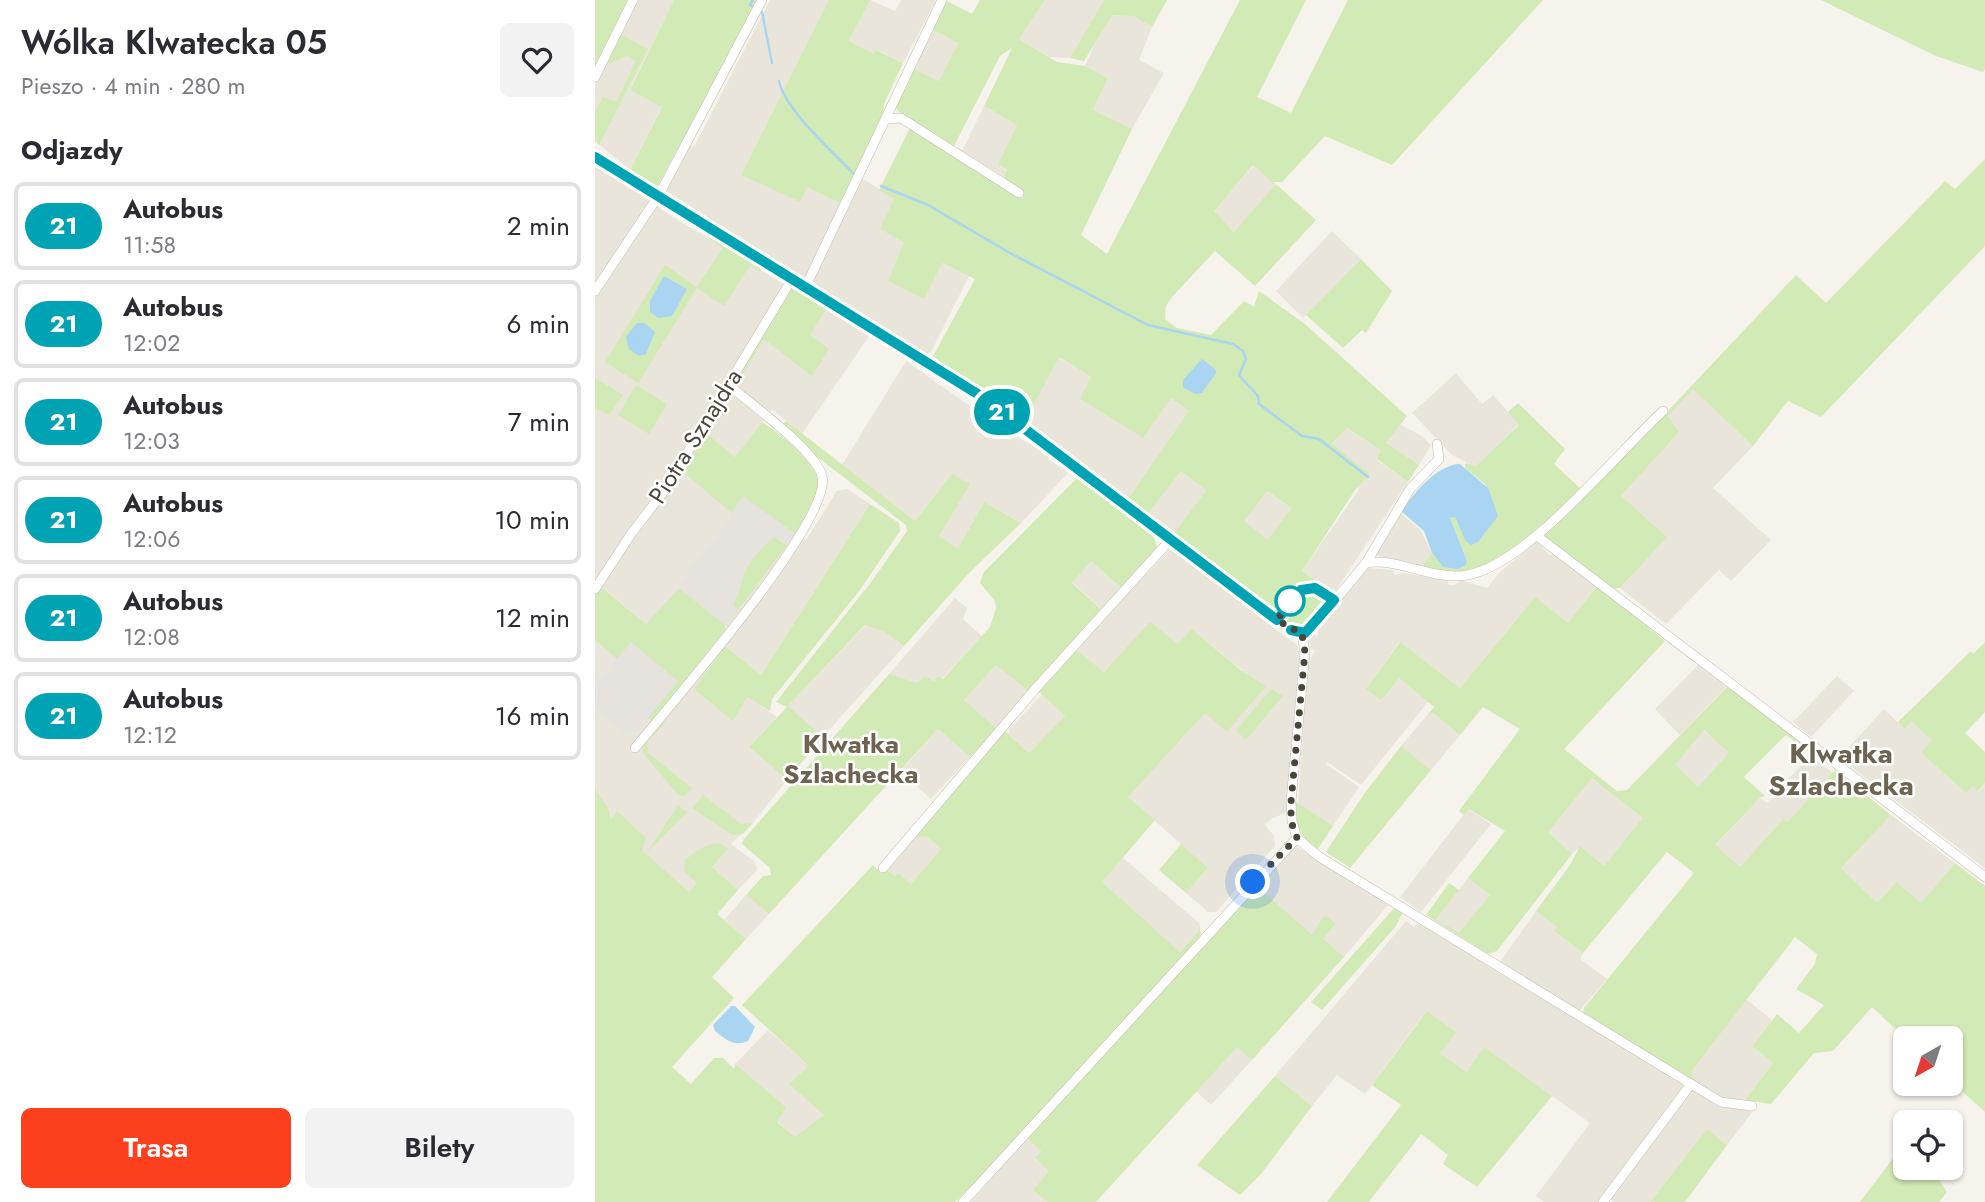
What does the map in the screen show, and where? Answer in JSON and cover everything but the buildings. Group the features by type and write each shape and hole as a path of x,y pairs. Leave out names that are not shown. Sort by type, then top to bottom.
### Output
{"street":[{"path":"595,77 633,0"},
{"path":"805,288 888,119 891,103 942,0"},
{"path":"595,291 659,195 759,6"},
{"path":"888,119 901,118 1019,193"},
{"path":"595,157 984,398 1291,630 1302,634"},
{"name":"Piotra Sznajdra","path":"595,589 631,534 664,491 792,279"},
{"path":"635,748 795,547 820,501 823,476 809,456 727,384"},
{"path":"1366,563 1447,576 1471,575 1496,565 1537,536 1663,411"},
{"path":"1302,634 1312,628 1366,563 1409,489 1439,459 1437,443"},
{"path":"1537,536 1985,877"},
{"path":"883,868 1028,698 1171,540"},
{"path":"1302,634 1305,652 1291,802 1291,821 1297,838 1318,856 1721,1102 1752,1106"},
{"path":"963,1202 1297,838"},
{"path":"1602,1202 1691,1084"}],"shaded area":[{"path":"637,0 674,0 630,89 662,106 630,170 595,141 595,83"},
{"path":"770,0 829,0 741,175 800,201 807,186 840,204 862,178 894,199 904,242 888,281 942,263 969,276 931,352 925,355 666,191 688,144 694,147"},
{"path":"870,0 895,11 901,0 936,0 903,63 877,50 874,54 849,41"},
{"path":"1045,0 1104,0 1070,58 1049,57 1019,39"},
{"path":"1112,15 1133,16 1152,27 1139,60 1164,73 1132,129 1093,110 1108,78 1085,66 1102,27"},
{"path":"931,29 958,43 939,81 912,68"},
{"path":"984,106 1017,125 998,164 1007,171 1004,177 962,151"},
{"path":"595,163 648,197 663,211 869,336 802,434 772,409 735,457 707,434 794,533 806,540 837,491 847,489 870,504 761,675 725,646 734,635 725,625 680,589 646,624 601,586 595,594"},
{"path":"1254,165 1276,184 1235,232 1213,211"},
{"path":"1332,231 1361,259 1303,318 1276,291"},
{"path":"1058,357 1091,377 1081,399 1143,438 1171,397 1190,412 1128,499 1025,420"},
{"path":"906,361 991,421 1049,456 1048,459 1068,473 1021,523 984,502 958,550 939,536 969,484 952,474 915,521 842,465"},
{"path":"1456,373 1482,404 1493,395 1519,424 1476,467 1452,455 1412,413"},
{"path":"1693,388 1753,446 1713,488 1771,540 1731,581 1719,570 1666,624 1620,588 1627,581 1621,496 1679,432 1668,416"},
{"path":"1399,424 1422,436 1431,445 1419,465 1386,444"},
{"path":"1346,428 1382,450 1377,460 1408,482 1334,593 1302,571 1359,489 1332,445"},
{"path":"1181,470 1206,490 1173,535 1147,515"},
{"path":"1266,491 1291,508 1269,541 1243,522"},
{"path":"743,496 797,535 787,545 779,538 743,577 742,590 733,604 738,610 725,625 677,586 722,530"},
{"path":"1400,512 1421,531 1432,553 1422,566 1374,555"},
{"path":"1537,542 1550,555 1554,554 1597,586 1568,623 1534,598 1460,688 1399,642 1366,689 1399,678 1428,702 1361,785 1327,762 1326,764 1359,787 1319,847 1297,822 1307,665 1315,651 1309,647 1310,637 1313,634 1317,636 1320,625 1368,568 1393,570 1395,575 1404,573 1447,581 1449,585 1455,585 1460,580 1487,588 1501,571"},
{"path":"1172,547 1242,598 1259,617 1297,645 1300,651 1286,809 1285,813 1265,825 1274,836 1275,846 1216,912 1208,912 1186,893 1208,868 1128,797 1243,671 1192,629 1178,645 1103,672 1076,650 1108,615 1072,582 1091,561 1127,594"},
{"path":"955,598 967,608 963,619 982,636 942,679 918,683 889,674"},
{"path":"866,625 885,632 904,646 823,737 787,707"},
{"path":"595,639 683,678 709,669 777,717 749,747 787,780 753,823 731,844 755,862 757,870 738,890 712,867 689,892 595,861"},
{"path":"631,641 679,681 636,732 625,733 595,707 595,685"},
{"path":"996,665 1029,692 997,729 964,700"},
{"path":"1698,665 1726,687 1680,735 1655,709"},
{"path":"1837,676 1854,691 1811,737 1793,722"},
{"path":"1042,695 1065,716 1029,753 1009,734 1010,728"},
{"path":"1884,709 1905,729 1911,721 1933,740 1922,754 1966,793 1973,785 1979,791 1985,783 1985,868 1839,758"},
{"path":"1433,713 1460,735 1431,770 1401,746 1428,714"},
{"path":"938,729 970,757 931,799 900,772"},
{"path":"1703,730 1730,753 1698,787 1674,765"},
{"path":"1810,755 1833,773 1788,822 1783,819 1740,867 1715,846 1760,798 1767,803"},
{"path":"1592,777 1644,818 1604,866 1580,847 1572,854 1548,832"},
{"path":"1468,809 1491,824 1421,912 1400,897"},
{"path":"1891,815 1955,863 1921,903 1877,904 1841,868"},
{"path":"917,835 926,836 941,849 911,885 898,873 895,876 886,869"},
{"path":"1294,845 1389,904 1344,957 1322,939 1336,923 1312,936 1257,886"},
{"path":"1122,857 1199,923 1199,931 1180,952 1101,882"},
{"path":"1468,878 1490,895 1459,934 1436,919"},
{"path":"746,895 769,914 746,939 724,920"},
{"path":"1536,911 1558,927 1555,932 1583,953 1580,959 1607,979 1575,1016 1682,1083 1746,999 1772,1020 1752,1046 1773,1063 1745,1100 1731,1099 1726,1106 1754,1110 1727,1145 1707,1129 1650,1202 1614,1202 1609,1198 1606,1202 1544,1202 1536,1196 1590,1123 1484,1048 1467,1072 1440,1053 1421,1018 1365,1094 1337,1075 1312,1106 1275,1076 1406,921 1414,927 1418,922 1495,969"},
{"path":"768,1030 809,1066 824,1115 795,1138 777,1121 785,1107 735,1064"},
{"path":"1237,1046 1252,1060 1211,1105 1196,1091"},
{"path":"1027,1138 1041,1151 1035,1159 1050,1171 1033,1190 1047,1202 971,1202"}],"green space":[{"path":"595,0 630,0 595,71"},
{"path":"674,0 758,0 657,187 630,170 662,107 630,90"},
{"path":"829,0 870,0 849,41 874,54 876,50 903,63 884,104 883,118 841,204 807,187 800,202 741,175"},
{"path":"980,0 1045,0 1019,39 1057,62 1085,66 1108,78 1093,110 1132,129 1081,235 1107,254 1240,0 1306,0 1257,97 1291,113 1348,0 1543,0 1392,165 1325,136 1282,182 1272,182 1253,165 1214,211 1234,232 1276,184 1316,220 1255,286 1215,251 1166,306 1165,319 1177,328 1211,335 1244,301 1254,307 1259,291 1305,324 1407,416 1386,443 1419,465 1408,482 1377,459 1381,450 1347,428 1332,444 1370,474 1355,490 1302,571 1316,581 1314,584 1292,589 1278,612 1173,535 1206,490 1181,471 1147,515 1128,499 1189,411 1171,398 1143,438 1080,399 1091,377 1059,357 1024,423 931,360 975,279 942,263 924,299 888,281 904,242 880,229 894,199 879,190 910,128 1025,200 1004,177 1007,170 998,164 1017,125 984,106 1012,48 1000,56 954,146 901,114 894,106 912,68 939,81 958,43 931,29 947,1 972,14","holes":["1267,491 1291,508 1268,540 1244,521"]},
{"path":"1104,0 1167,0 1152,27 1133,16 1112,15 1084,61 1070,58"},
{"path":"1821,0 1985,0 1985,69 1983,72 1936,56"},
{"path":"620,34 648,49 599,145 595,141 595,113 603,97 616,102 636,61 627,56 606,62"},
{"path":"1985,159 1985,246 1821,417 1788,401 1753,446 1693,389 1668,416 1679,432 1621,496 1667,537 1620,588 1614,589 1542,534 1665,414 1796,275 1826,303 1945,181 1955,189"},
{"path":"710,231 762,267 760,271 750,265 724,306 697,288 638,383 605,362 665,265 697,287 723,248 707,237"},
{"path":"1361,259 1392,291 1366,333 1362,330 1343,348 1306,315"},
{"path":"791,286 826,309 810,335 829,349 812,376 764,339 739,381 734,379"},
{"path":"595,378 623,395 609,415 595,408"},
{"path":"636,385 667,404 649,434 618,415"},
{"path":"1518,403 1565,449 1554,464 1581,489 1529,536 1484,565 1459,572 1422,566 1432,553 1443,567 1467,561 1450,518 1455,517 1465,540 1485,532 1495,518 1485,484 1465,468 1465,463 1476,466 1519,425 1508,412"},
{"path":"786,421 915,521 952,474 970,484 939,536 958,549 984,502 1021,523 969,573 904,646 885,632 865,625 788,706 823,737 787,780 749,747 787,707 776,702 872,581 907,531 906,525 808,450 781,425"},
{"path":"762,422 801,453 816,475 819,497 797,535 743,496 732,513 683,472 706,433 735,457"},
{"path":"1078,477 1154,537 1158,551 1122,589 1091,561 1072,583 1103,611 1029,692 996,665 964,700 997,729 970,757 938,729 769,914 746,895 763,876 771,875 770,868 742,844 744,839 889,674 918,683 924,676 934,681 938,676 943,679 990,627 996,608 995,601 980,583 984,572"},
{"path":"870,504 899,523 900,531 860,590 772,699 770,711 747,697 733,721 694,689 725,646 761,675"},
{"path":"774,537 787,545 738,610 733,604 745,572 760,550"},
{"path":"600,586 646,624 679,588 725,625 726,629 653,721 648,718 678,681 631,642 617,659 595,640 595,594"},
{"path":"1597,586 1665,641 1564,749 1617,791 1627,790 1728,686 1809,748 1807,750 1786,735 1744,777 1765,796 1715,845 1740,867 1783,819 1788,822 1835,770 1891,815 1841,868 1877,903 1897,882 1921,903 1955,863 1985,886 1985,1112 1963,1092 1963,1026 1893,1027 1872,1007 1833,1051 1814,1053 1771,1104 1745,1100 1773,1063 1752,1046 1777,1014 1799,1033 1824,1005 1796,989 1815,964 1817,954 1795,937 1690,1073 1696,1078 1694,1081 1583,1013 1584,1008 1694,873 1667,852 1583,953 1554,931 1557,927 1536,911 1570,865 1580,846 1604,866 1643,818 1592,778 1548,832 1572,854 1497,951 1488,954 1426,915 1449,883 1459,890 1436,919 1459,933 1490,895 1468,878 1505,831 1469,809 1464,815 1459,811 1520,729 1483,707 1460,735 1433,713 1428,714 1434,707 1399,678 1381,700 1366,689 1400,642 1460,688 1535,597 1568,623","holes":["1704,730 1729,753 1698,787 1675,765"]},
{"path":"1303,592 1319,593 1325,605 1309,624 1295,629 1284,620"},
{"path":"1150,622 1178,644 1192,629 1243,672 1266,686 1227,732 1205,713 1128,797 1155,820 1102,882 1180,952 1199,931 1199,923 1201,935 1051,1105 955,1202 595,1202 595,789 608,808 611,820 617,811 646,838 642,851 689,892 697,883 684,871 685,860 711,844 728,848 712,867 738,890 717,914 746,939 712,977 734,998 672,1067 691,1084 714,1058 723,1058 734,1069 735,1064 786,1107 777,1122 795,1137 824,1115 789,1084 809,1066 742,1005 873,865 881,873 886,869 895,876 898,873 911,884 941,849 926,836 916,837 918,829 1004,730 1029,753 1065,716 1039,692 1076,650 1104,672"},
{"path":"1985,642 1985,712 1965,733 1985,752 1985,783 1978,791 1973,786 1966,793 1921,753 1932,740 1911,721 1905,729 1898,722 1971,651 1973,654"},
{"path":"1271,689 1283,696 1246,740 1236,730"},
{"path":"661,721 664,724 647,743 648,753 692,788 685,796 678,795 643,753 643,744"},
{"path":"1401,746 1431,770 1350,868 1326,852 1364,794"},
{"path":"703,795 741,824 753,823 743,834 732,835 692,808"},
{"path":"1296,802 1333,826 1317,850 1300,829"},
{"path":"678,805 687,812 646,854"},
{"path":"1181,844 1208,868 1186,893 1159,870"},
{"path":"1257,886 1312,935 1324,915 1336,923 1323,939 1344,957 1252,1060 1237,1047 1096,1202 1047,1202 1033,1190 1049,1171 1035,1158 1041,1151 1027,1138"},
{"path":"1396,906 1404,910 1396,926 1322,1010 1311,1002"},
{"path":"1427,1011 1456,1032 1440,1053 1467,1072 1484,1047 1552,1096 1477,1187 1443,1164 1448,1155 1421,1134 1369,1202 1327,1202 1401,1105 1372,1085"},
{"path":"1275,1076 1312,1106 1261,1174 1240,1195 1197,1165"},
{"path":"1707,1129 1727,1145 1685,1202 1650,1202"},
{"path":"1893,1158 1893,1180 1939,1180 1947,1192 1939,1202 1860,1202"}],"water":[{"path":"664,276 687,289 672,316 658,318 650,312 650,301"},
{"path":"637,323 644,323 655,332 646,354 639,356 629,349 626,337"},
{"path":"1202,359 1215,369 1216,373 1202,393 1195,394 1183,387 1183,380"},
{"path":"1460,464 1488,488 1498,516 1478,542 1471,545 1465,540 1455,517 1450,518 1467,561 1466,565 1458,569 1443,567 1432,553 1424,531 1402,512 1412,497 1435,474"},
{"path":"731,1006 735,1006 755,1027 748,1041 734,1043 715,1031 713,1025"}],"waterway":[{"path":"753,0 750,5 762,12 772,63"},
{"path":"779,81 790,105 854,174"},
{"path":"881,186 928,205 1010,253 1148,325 1233,344 1243,351 1246,359 1239,375 1258,396 1259,404 1302,436 1319,439 1368,477"}],"bus line":[{"name":"21","path":"595,157 984,398 1277,620 1301,590 1320,589 1334,600 1305,633 1298,634 1291,630"}],"district":[{"name":"Klwatka Szlachecka","path":"851,759"},
{"name":"Klwatka Szlachecka","path":"1841,769"}],"route":[{"path":"1253,882 1297,838 1291,821 1291,802 1305,652 1302,634 1277,620 1290,601"}]}
